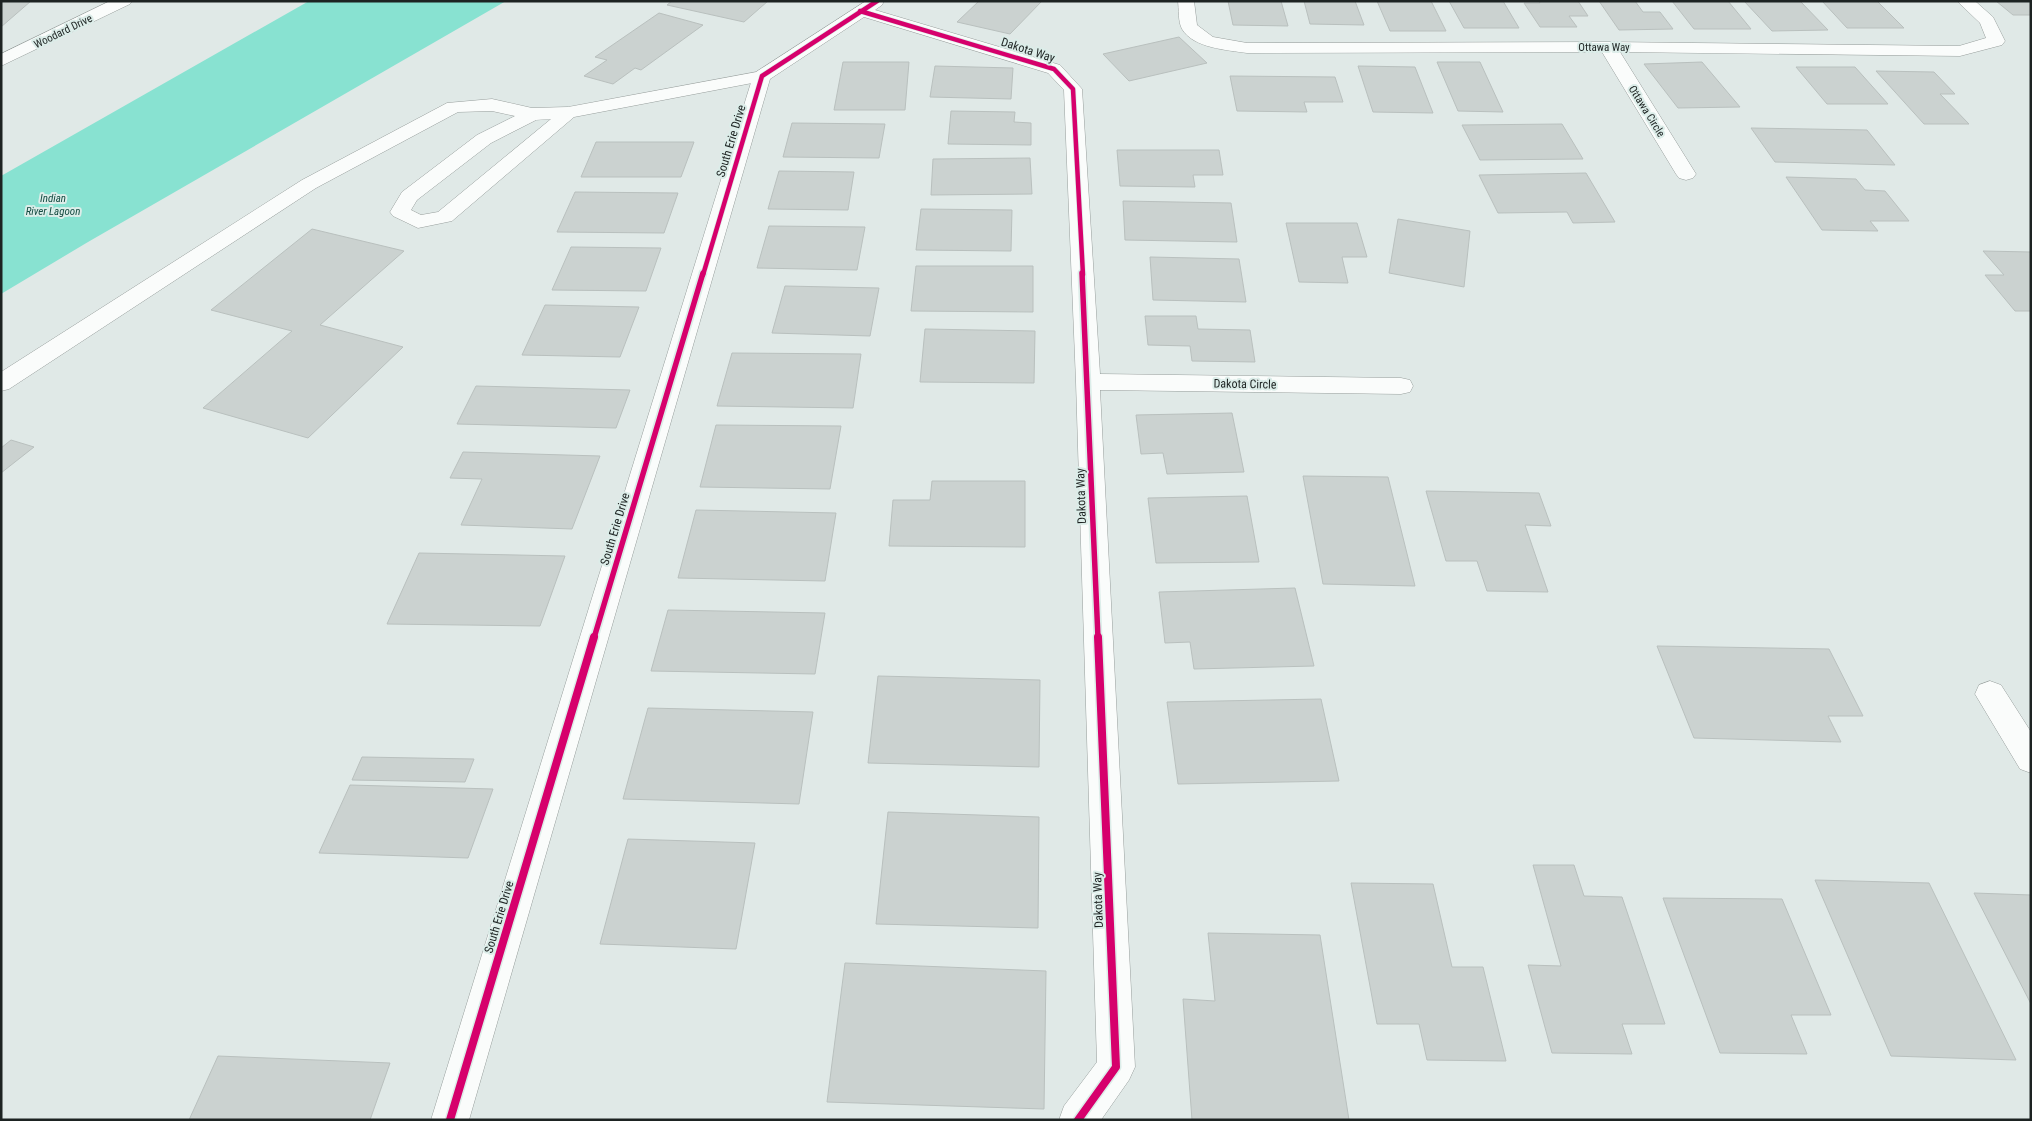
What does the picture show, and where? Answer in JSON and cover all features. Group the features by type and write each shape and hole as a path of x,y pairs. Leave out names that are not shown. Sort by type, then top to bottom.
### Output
{"street":[{"name":"Woodard Drive","path":"1,61 124,1"},
{"name":"Ottawa Way","path":"1186,1 1189,27 1208,41 1247,48 1608,47 1960,51 1996,41 1987,21 1965,1"},
{"path":"1,383 309,184 454,107 492,105 532,114 568,113 762,76 868,6"},
{"name":"Dakota Way","path":"868,6 1054,69 1073,89 1088,382 1116,1067 1078,1120"},
{"name":"Ottawa Circle","path":"1608,47 1686,174"},
{"name":"South Erie Drive","path":"450,1120 762,76"},
{"path":"532,114 484,139 409,196 400,212 418,222 444,217 568,113"},
{"name":"Dakota Circle","path":"1088,382 1401,386"},
{"path":"1990,694 2031,759"}],"water":[{"name":"Indian River Lagoon","path":"309,1 506,1 1,294 1,176"}],"building":[{"path":"1,1 31,1 1,27"},
{"path":"672,1 768,1 744,22 667,5"},
{"path":"979,1 1042,1 1010,34 957,22"},
{"path":"1228,1 1281,1 1288,26 1233,25"},
{"path":"1304,1 1355,1 1364,25 1310,24"},
{"path":"1377,1 1431,1 1446,31 1390,31"},
{"path":"1449,1 1503,1 1519,28 1464,28"},
{"path":"1539,1 1578,1 1588,16 1569,16 1577,27 1540,27 1524,3 1540,3"},
{"path":"1599,1 1635,1 1643,12 1660,12 1673,29 1619,30"},
{"path":"1672,1 1728,1 1751,29 1694,29"},
{"path":"1744,1 1800,1 1828,30 1772,31"},
{"path":"1822,1 1877,1 1904,28 1847,28"},
{"path":"1996,1 2031,1 2031,15 2013,15"},
{"path":"659,13 703,25 641,70 635,68 613,84 584,76 607,60 595,57"},
{"path":"1179,37 1207,63 1129,81 1103,54"},
{"path":"843,62 909,62 905,110 834,110"},
{"path":"1437,62 1480,62 1503,112 1458,111"},
{"path":"1702,62 1740,107 1678,108 1644,64"},
{"path":"935,66 1013,68 1011,99 930,97"},
{"path":"1358,66 1415,67 1433,113 1373,112"},
{"path":"1796,67 1855,67 1888,104 1827,104"},
{"path":"1876,71 1934,72 1955,94 1940,94 1969,124 1924,124"},
{"path":"1230,76 1335,77 1343,102 1304,102 1307,112 1237,111"},
{"path":"951,111 1015,112 1014,122 1031,123 1031,145 948,144"},
{"path":"792,123 885,124 879,158 783,157"},
{"path":"1562,124 1583,159 1480,160 1462,125"},
{"path":"1751,128 1867,130 1895,165 1775,162"},
{"path":"596,142 694,142 681,177 581,177"},
{"path":"1117,150 1219,150 1223,175 1193,175 1195,187 1120,186"},
{"path":"1030,158 1032,194 931,195 933,159"},
{"path":"779,171 854,172 848,210 768,209"},
{"path":"1586,173 1615,222 1573,223 1567,212 1498,213 1479,175"},
{"path":"1786,177 1856,179 1865,190 1885,191 1909,221 1870,221 1878,231 1822,230"},
{"path":"575,192 678,193 664,233 557,232"},
{"path":"1123,201 1231,203 1237,242 1125,240"},
{"path":"921,209 1012,210 1011,251 916,250"},
{"path":"1398,219 1470,231 1464,287 1389,273"},
{"path":"1286,223 1357,223 1367,257 1342,257 1348,283 1299,282"},
{"path":"769,226 865,227 857,270 757,268"},
{"path":"312,229 404,251 320,325 403,347 308,438 203,408 292,331 211,310"},
{"path":"571,247 661,248 646,291 552,290"},
{"path":"1983,251 2031,252 2031,311 2015,311 1985,275 2004,275"},
{"path":"1150,257 1239,259 1246,302 1153,300"},
{"path":"916,266 1033,266 1033,312 911,311"},
{"path":"785,286 879,288 870,336 772,333"},
{"path":"545,305 639,307 620,357 522,355"},
{"path":"1145,316 1196,316 1198,329 1250,330 1255,362 1192,361 1190,346 1148,345"},
{"path":"925,329 1035,331 1034,383 920,382"},
{"path":"732,353 861,354 853,408 717,406"},
{"path":"476,386 630,390 616,428 457,424"},
{"path":"1232,413 1244,472 1167,474 1163,453 1141,454 1136,415"},
{"path":"716,425 841,426 830,489 700,487"},
{"path":"11,440 34,447 1,473 1,448"},
{"path":"463,452 600,456 572,529 461,525 482,479 450,478"},
{"path":"1303,476 1388,477 1415,586 1323,584"},
{"path":"932,481 1025,481 1025,547 889,546 893,500 930,500"},
{"path":"1426,491 1539,493 1551,526 1525,525 1548,592 1487,591 1477,561 1446,561"},
{"path":"1247,496 1259,562 1156,563 1148,498"},
{"path":"696,510 836,513 825,581 678,578"},
{"path":"419,553 565,556 540,626 387,624"},
{"path":"1295,588 1314,666 1194,669 1190,642 1165,643 1159,592"},
{"path":"668,610 825,613 815,674 651,671"},
{"path":"1657,646 1829,649 1863,716 1828,716 1841,742 1694,738"},
{"path":"878,676 1040,680 1039,767 868,763"},
{"path":"1321,699 1339,781 1178,784 1167,702"},
{"path":"648,708 813,712 799,804 623,799"},
{"path":"362,757 474,759 465,782 352,780"},
{"path":"350,785 493,789 468,858 319,853"},
{"path":"888,812 1039,817 1038,928 876,924"},
{"path":"628,839 755,843 736,949 600,944"},
{"path":"1533,865 1574,865 1584,896 1622,897 1665,1024 1622,1024 1632,1054 1552,1053 1528,965 1561,966"},
{"path":"1815,880 1929,883 2016,1060 1891,1056"},
{"path":"1351,883 1433,884 1452,967 1483,967 1506,1061 1427,1060 1419,1024 1377,1024"},
{"path":"1974,893 2031,895 2031,1004"},
{"path":"1663,898 1782,899 1831,1015 1791,1015 1807,1054 1720,1053"},
{"path":"1208,933 1320,935 1349,1120 1192,1120 1183,999 1215,1001"},
{"path":"845,963 1046,971 1044,1109 827,1102"},
{"path":"218,1056 390,1063 370,1120 189,1120"}],"cycle path":[{"path":"450,1120 762,76 877,1"},
{"path":"860,11 1054,69 1073,89 1088,382 1116,1067 1078,1120"}]}
